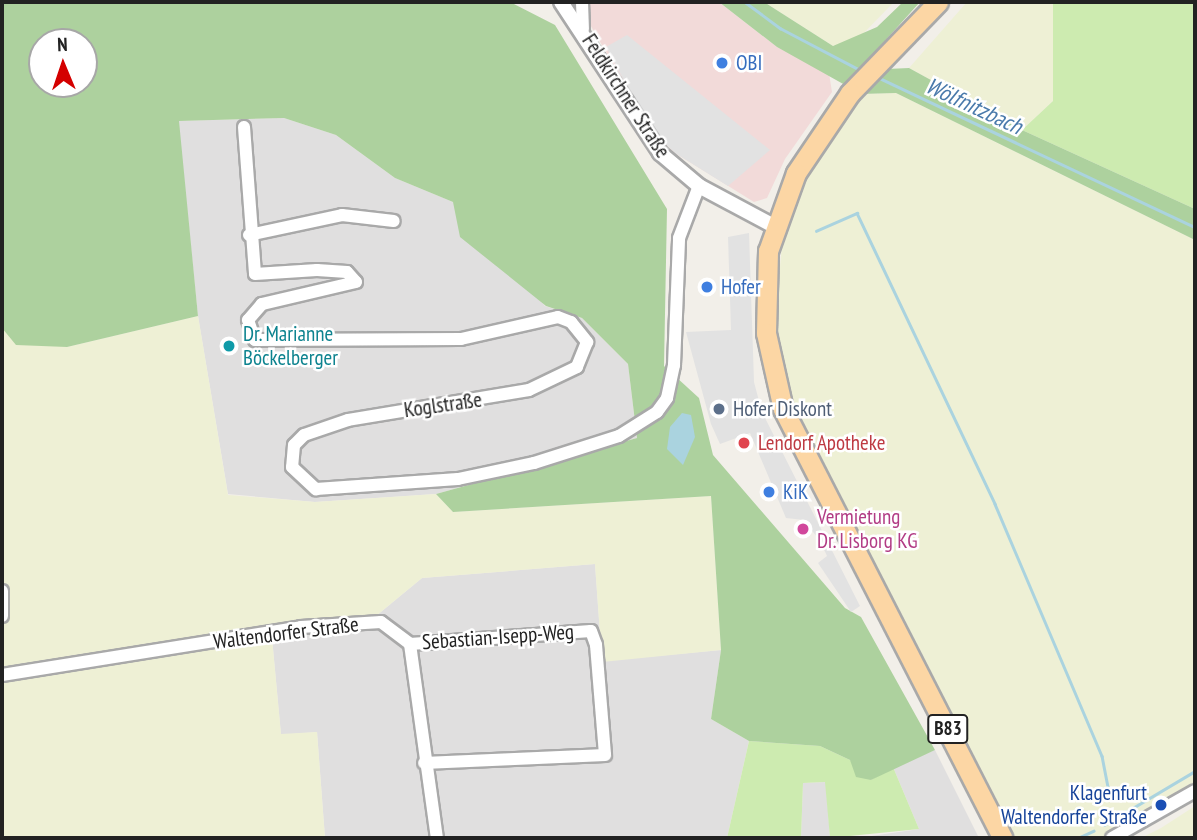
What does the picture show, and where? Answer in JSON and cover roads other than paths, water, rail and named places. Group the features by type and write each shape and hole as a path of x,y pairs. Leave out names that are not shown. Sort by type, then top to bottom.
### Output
{"main road":[{"name":"B83","path":"938,2 850,93 814,141 774,226 765,281 766,333 783,410 1003,838"}],"street":[{"name":"Feldkirchner Straße","path":"561,2 583,29 660,153 699,186 774,226"},
{"path":"582,2 583,29"},
{"name":"Koglstraße","path":"244,127 249,235 255,274 317,270 347,272 356,282 261,304 248,320 255,340 461,339 558,317 580,332 587,354 563,376 499,397 325,426 304,435 291,456 296,476 316,489 457,479 607,440 657,412 667,398 674,365 679,238 699,186"},
{"path":"249,235 342,215 394,221"},
{"path":"2,591 2,616"},
{"name":"Waltendorfer Straße","path":"2,676 300,627 381,622 410,643"},
{"name":"Sebastian-Isepp-Weg","path":"410,643 585,631 596,645 605,755 424,762"},
{"path":"410,643 424,762 437,838"},
{"path":"1112,838 1195,791"}],"water":[{"path":"682,413 691,415 695,437 683,465 667,449 670,427"}],"waterway":[{"name":"Wölfnitzbach","path":"745,2 780,28 862,71"},
{"name":"Wölfnitzbach","path":"875,76 1195,227"},
{"path":"816,231 857,213 995,504 1102,756 1110,797"},
{"path":"1104,825 1195,771"},
{"path":"1078,838 1093,831"}],"place":[{"name":"OBI","path":"722,63"},
{"name":"Hofer","path":"707,287"},
{"name":"Dr. Marianne Böckelberger","path":"229,346"},
{"name":"Hofer Diskont","path":"719,409"},
{"name":"Lendorf Apotheke","path":"744,443"},
{"name":"KiK","path":"769,492"},
{"name":"Vermietung Dr. Lisborg KG","path":"803,529"},
{"name":"Klagenfurt Waltendorfer Straße","path":"1161,805"}]}
